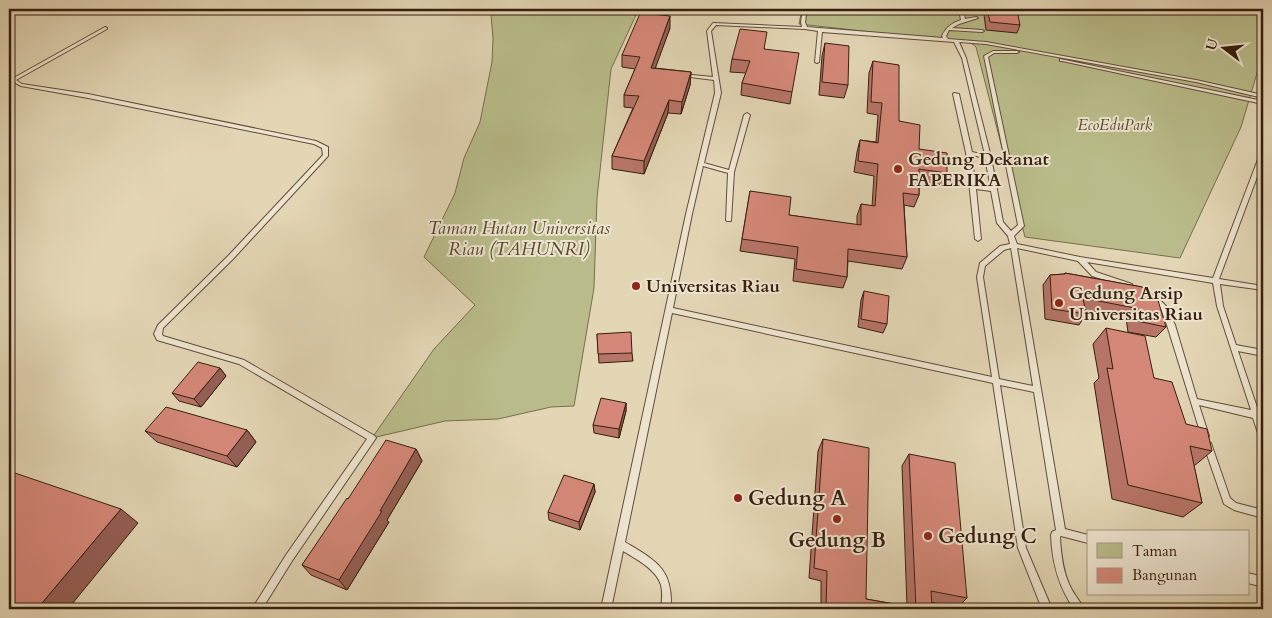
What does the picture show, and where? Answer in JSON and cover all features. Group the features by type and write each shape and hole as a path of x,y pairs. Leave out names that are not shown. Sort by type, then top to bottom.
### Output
{"lane":[{"path":"805,9 803,22 805,28"},
{"path":"961,9 963,20"},
{"path":"946,40 944,36 948,29 963,20 976,18"},
{"path":"606,609 689,214 718,93 709,31 715,24 805,28 986,42 1196,81 1263,96"},
{"path":"105,28 12,80 14,83 21,85 88,96 316,143 326,147 327,150 326,156 231,257 160,327 158,334 160,338 241,362 372,438 289,558 257,609"},
{"path":"948,29 982,30"},
{"path":"817,62 820,30"},
{"path":"956,41 964,58 988,157 1000,223 1011,235 1061,532"},
{"path":"1011,235 1020,226 987,65 986,56 993,52 1011,51 1057,59 1263,103"},
{"path":"670,74 716,79"},
{"path":"956,94 974,187 978,239"},
{"path":"729,220 731,172 747,115"},
{"path":"968,153 988,157"},
{"path":"1263,154 1262,162 1216,279 1220,306 1263,436"},
{"path":"701,164 731,172"},
{"path":"974,187 994,190"},
{"path":"1048,609 1022,548 980,277 982,265 1002,248 1013,246 1080,259 1216,279 1263,288"},
{"path":"1080,259 1094,274 1143,290 1164,308 1227,501 1234,506 1263,514"},
{"path":"670,310 1038,390"},
{"path":"1234,347 1263,353"},
{"path":"1194,401 1256,416"},
{"path":"1079,609 1070,598 1059,576 1055,535 1061,532 1087,539"},
{"path":"620,544 651,564 664,576 668,595 666,609"},
{"path":"1250,579 1263,582"},
{"path":"1070,598 1072,609"}],"green space":[{"name":"Taman Hutan Universitas Riau (TAHUNRI)","path":"486,9 593,9 636,15 611,69 597,198 594,288 574,406 551,407 498,419 445,421 372,438 434,349 475,305 424,257 455,193 464,158 480,122 492,62 493,38 491,15"},
{"name":"EcoEduPark","path":"802,9 1259,9 1263,23 1263,53 1241,127 1180,258 1025,237 976,47 971,43 799,24"}],"building":[{"path":"642,9 655,9 652,14 670,16 651,68 691,72 682,102 669,100 644,161 612,156 639,96 624,95 640,57 622,55"},
{"path":"987,9 1017,10 1020,25 990,22"},
{"path":"740,29 767,32 764,49 799,53 792,92 742,83 750,61 732,59"},
{"path":"825,43 849,46 848,85 822,82"},
{"path":"873,61 899,65 899,121 920,125 919,149 947,153 947,173 919,169 919,195 903,193 907,257 848,249 847,277 796,269 798,247 742,239 750,191 791,197 789,215 861,225 861,204 875,206 878,164 858,161 860,140 878,143 882,103 871,102"},
{"path":"1065,273 1142,287 1157,297 1166,327 1137,321 1135,308 1083,298 1086,314 1052,309 1050,275"},
{"path":"864,291 889,296 887,324 861,319"},
{"path":"1106,328 1145,336 1154,378 1172,382 1186,424 1207,429 1212,451 1190,446 1202,503 1128,485 1107,368 1113,369"},
{"path":"631,332 632,353 598,354 597,334"},
{"path":"198,362 220,368 194,399 172,393"},
{"path":"601,398 626,403 619,429 593,425"},
{"path":"166,407 247,430 227,456 145,431"},
{"path":"823,439 869,448 866,599 916,608 909,454 955,463 967,598 931,591 932,609 826,609 827,571 814,568"},
{"path":"386,440 416,449 380,511 382,511 339,580 302,565 348,499"},
{"path":"9,471 121,509 37,609 9,609"},
{"path":"564,475 594,484 579,522 548,512"}],"place":[{"name":"Gedung Dekanat FAPERIKA","path":"898,169"},
{"name":"Universitas Riau","path":"636,286"},
{"name":"Gedung Arsip Universitas Riau","path":"1059,303"},
{"name":"Gedung A","path":"738,498"},
{"name":"Gedung B","path":"837,519"},
{"name":"Gedung C","path":"928,536"}]}
